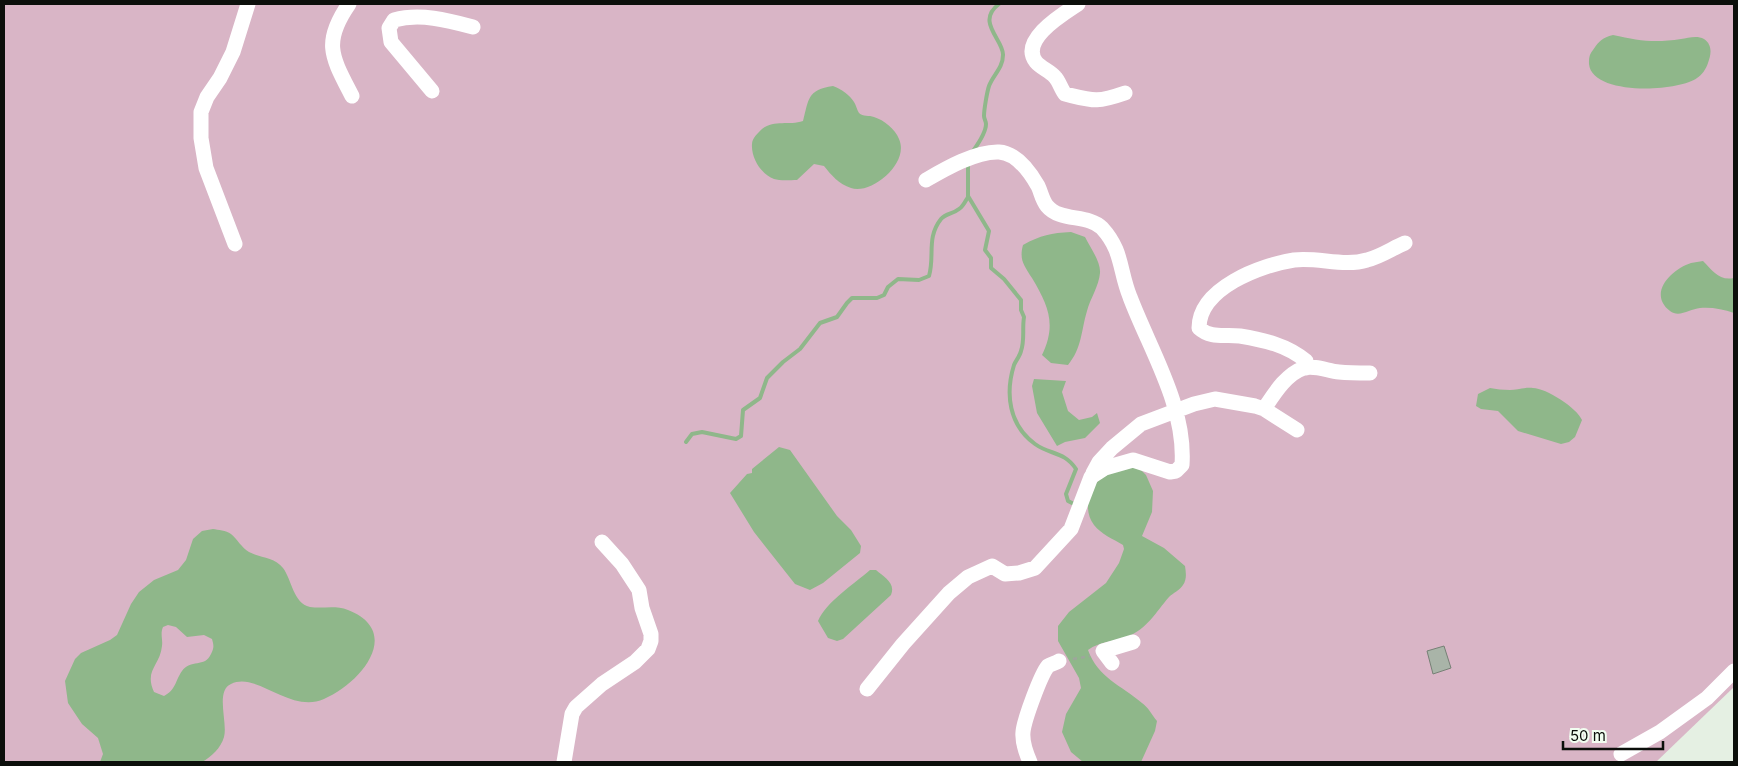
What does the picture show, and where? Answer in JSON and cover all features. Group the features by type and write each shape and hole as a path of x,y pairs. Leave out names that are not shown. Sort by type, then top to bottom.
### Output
{"lane":[{"path":"235,244 206,168 201,138 201,112 207,96 220,78 233,52 248,4"},
{"path":"349,4 339,18 332,38 332,49 335,61 352,96"},
{"path":"1078,4 1050,22 1033,47 1033,56 1037,63 1056,77 1065,94 1082,100 1093,100 1106,99 1125,93"},
{"path":"432,91 391,42 389,28 394,20 404,17 438,18 473,27"},
{"path":"926,180 946,168 982,155 1000,152 1016,158 1038,186 1044,204 1050,209 1059,214 1090,221 1100,226 1116,246 1129,295 1176,412 1183,450 1182,465 1176,471 1170,472 1133,460 1105,468 1091,477"},
{"path":"1306,368 1306,361 1297,353 1281,345 1239,336 1206,334 1199,328 1199,319 1205,306 1224,287 1260,268 1296,260 1354,262 1368,260 1405,243"},
{"path":"1264,409 1274,394 1293,374 1306,368 1321,368 1337,372 1370,373"},
{"path":"867,689 903,644 949,593 968,577 992,566 1005,574 1019,573 1035,568 1071,529 1091,477 1099,462 1130,431 1141,424 1194,404 1215,399 1264,409 1298,430"},
{"path":"564,762 572,714 576,707 602,684 635,662 648,649 651,641 651,634 642,608 639,590 628,572 602,542"},
{"path":"1112,663 1102,651 1133,642"},
{"path":"1030,762 1023,732 1032,699 1048,666 1059,661"},
{"path":"1621,754 1660,732 1707,698 1734,671"}],"path":[{"path":"1059,661 1090,655"}],"shaded area":[{"path":"4,4 1734,4 1734,687 1656,762 4,762"},
{"path":"1613,35 1655,41 1698,37 1704,39 1709,44 1710,57 1702,74 1687,83 1655,88 1619,86 1604,82 1594,74 1589,64 1590,55 1598,44 1604,38"},
{"path":"833,86 850,97 859,113 882,120 895,132 901,148 899,158 894,167 878,182 859,189 843,184 832,176 824,166 814,164 797,180 779,180 769,177 758,165 753,155 752,142 754,138 762,129 772,124 803,121 810,97 818,90"},
{"path":"1071,232 1085,237 1097,259 1100,273 1087,311 1079,346 1068,365 1051,363 1042,355 1049,334 1049,315 1038,288 1025,266 1022,255 1023,245 1035,239 1052,234"},
{"path":"1703,261 1720,277 1734,278 1734,313 1726,310 1704,308 1677,314 1670,311 1664,304 1661,297 1662,289 1670,276 1684,266"},
{"path":"1034,379 1066,381 1062,392 1068,411 1079,420 1092,417 1097,413 1100,423 1085,438 1065,442 1057,446 1037,413 1032,386"},
{"path":"1490,388 1510,390 1533,388 1553,395 1574,410 1582,420 1575,437 1569,442 1561,444 1518,431 1498,411 1481,409 1476,406 1478,394"},
{"path":"779,447 790,450 861,546 860,553 823,583 810,590 795,584 754,532 730,493 747,474 752,473 752,469"},
{"path":"1130,466 1140,469 1146,475 1153,491 1152,512 1142,536 1164,548 1185,566 1186,578 1182,587 1169,597 1151,620 1134,634 1122,639 1102,643 1088,650 1098,668 1144,705 1157,721 1155,731 1141,762 1083,762 1071,752 1062,732 1066,714 1081,688 1079,678 1058,641 1058,626 1069,612 1106,583 1119,563 1124,549 1123,545 1104,534 1094,525 1089,514 1088,502 1091,491 1104,475"},
{"path":"213,529 227,532 249,552 280,564 296,596 304,605 348,610 365,620 373,631 375,644 370,657 362,670 338,692 324,699 311,702 286,697 252,683 241,682 231,684 226,688 223,700 225,731 223,741 209,758 202,762 100,762 103,754 98,738 82,724 68,703 65,681 75,659 81,653 117,635 131,604 139,592 154,580 178,570 186,560 193,539 202,531","holes":["168,625 176,627 187,637 204,635 212,639 213,648 205,661 185,667 173,688 164,696 154,692 151,678 161,653 163,627"]},
{"path":"870,570 876,570 891,584 891,595 843,639 837,641 828,638 818,621 822,614 834,600"}],"building":[{"path":"1444,646 1451,668 1433,674 1427,651"}],"waterway":[{"path":"973,151 985,131 984,113 988,89 1003,60 1002,49 990,24 992,11 999,4"},
{"path":"968,164 968,196 989,231 985,250 991,258 991,268 1004,279 1021,300 1021,310 1024,317 1023,343 1011,376 1011,408 1019,428 1026,436 1035,444 1067,459 1076,469 1066,494 1068,501 1076,505"},
{"path":"686,442 692,434 702,432 736,439 741,436 743,410 760,398 767,378 800,349 820,323 837,317 852,298 877,298 884,295 888,287 898,279 919,280 929,276 932,240 936,226 943,217 957,211 968,197"}]}
